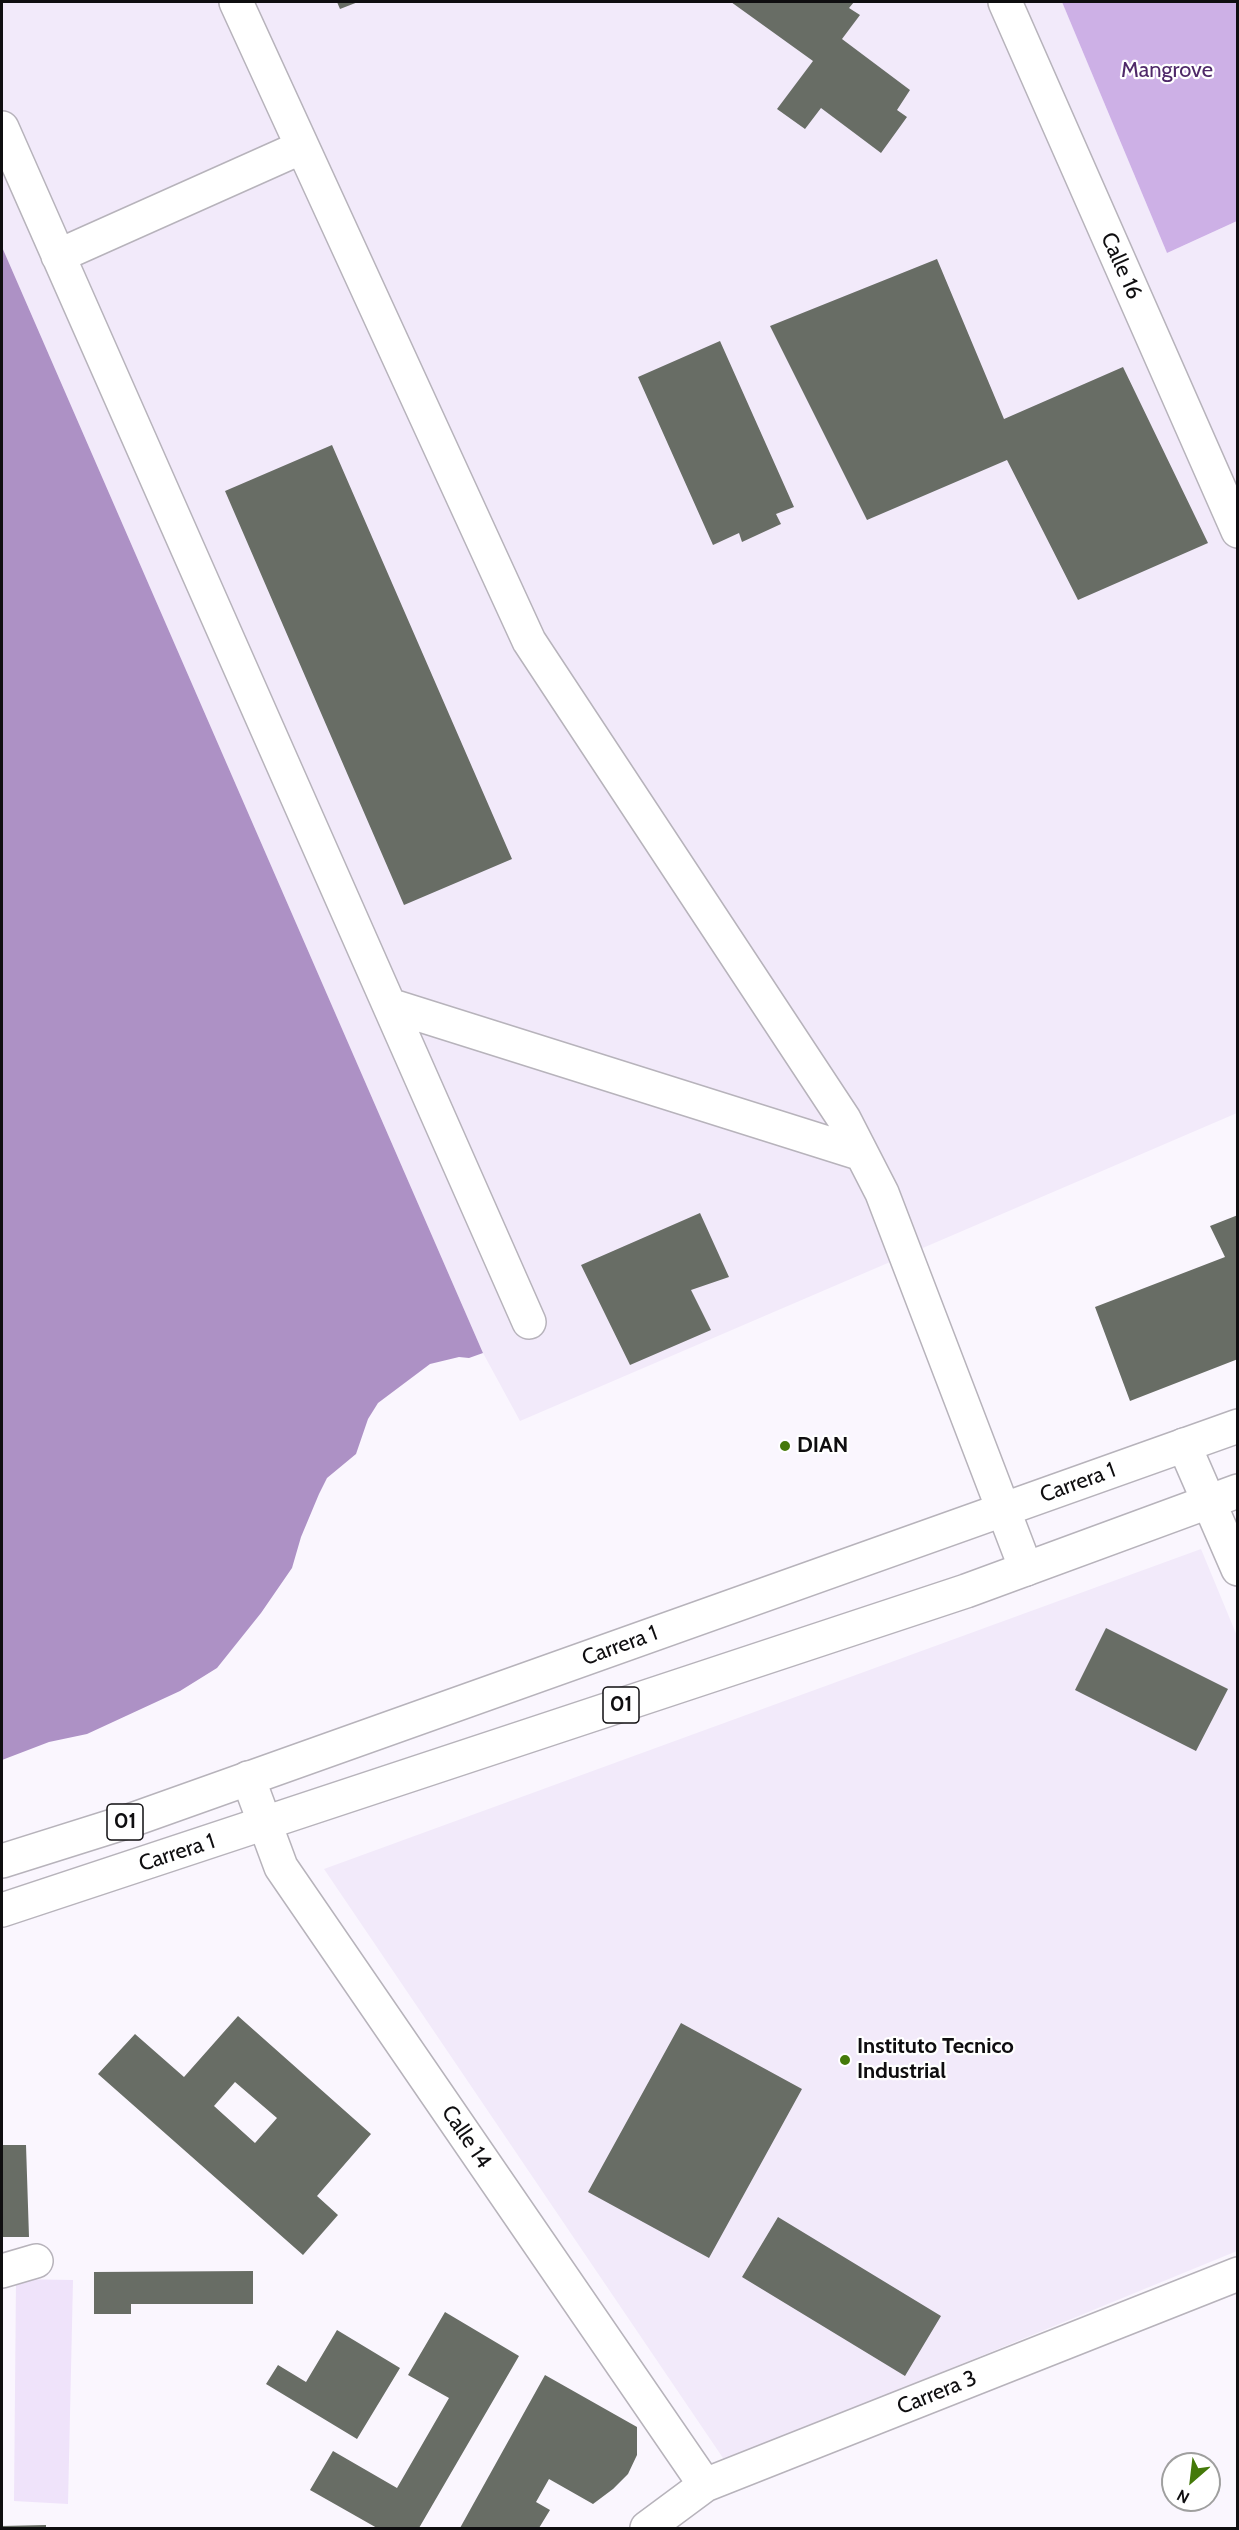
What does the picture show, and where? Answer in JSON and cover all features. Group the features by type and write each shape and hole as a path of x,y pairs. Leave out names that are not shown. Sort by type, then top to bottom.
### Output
{"main road":[{"path":"236,2 529,642 837,1109 882,1193 1026,1569"},
{"name":"Calle 16","path":"1005,2 1238,531"},
{"path":"2,128 529,1322"},
{"path":"58,256 302,147"},
{"path":"389,1005 862,1154"},
{"name":"Carrera 1","path":"2,1861 129,1821 1238,1426"},
{"path":"1184,1445 1223,1496 1238,1569"},
{"name":"Carrera 1","path":"2,1910 1026,1569 1223,1496"},
{"name":"Calle 14","path":"248,1779 281,1867 705,2485"},
{"path":"2,2271 36,2261"},
{"name":"Carrera 3","path":"646,2529 705,2485 1238,2274"}],"shaded area":[{"path":"2,2 1062,2 1167,253 1237,221 1237,1113 520,1421 483,1353 2,247"},
{"path":"2,247 483,1353 469,1358 459,1357 430,1364 378,1403 368,1419 356,1454 327,1478 301,1537 292,1568 261,1613 217,1668 180,1691 87,1734 49,1742 2,1760"},
{"name":"Instituto Tecnico Industrial","path":"1201,1549 1237,1636 1237,2251 725,2461 324,1869"},
{"path":"16,2279 73,2280 68,2504 14,2501"}],"green space":[{"name":"Mangrove","path":"1062,2 1237,2 1237,221 1167,253"}],"building":[{"path":"337,2 358,2 340,9"},
{"path":"731,2 854,2 849,8 860,15 842,39 910,90 897,110 907,117 881,153 821,108 805,129 777,109 813,61"},
{"path":"937,259 1004,419 1123,367 1208,543 1078,600 1007,460 867,520 770,326"},
{"path":"720,341 794,507 776,514 781,524 742,542 739,533 713,545 638,377"},
{"path":"332,445 512,859 404,905 225,491"},
{"path":"700,1213 729,1277 691,1290 711,1330 630,1365 581,1265"},
{"path":"1238,1215 1238,1359 1130,1401 1095,1307 1225,1257 1210,1226"},
{"path":"1106,1628 1228,1689 1196,1751 1075,1690"},
{"path":"238,2016 371,2134 317,2196 338,2215 303,2255 98,2074 135,2034 184,2077","holes":["235,2082 277,2118 255,2143 214,2106"]},
{"path":"681,2023 802,2089 709,2258 588,2192"},
{"path":"2,2145 26,2145 29,2237 2,2237"},
{"path":"778,2217 941,2316 905,2376 742,2277"},
{"path":"253,2271 253,2304 131,2304 131,2314 94,2314 94,2272"},
{"path":"445,2312 519,2356 419,2528 377,2528 310,2490 333,2451 397,2488 449,2398 408,2375"},
{"path":"337,2330 400,2368 357,2439 266,2384 278,2365 306,2382"},
{"path":"545,2375 637,2427 637,2455 628,2474 593,2504 549,2479 536,2502 550,2510 539,2528 460,2528"},
{"path":"46,2525 46,2528 2,2528 2,2526"}],"place":[{"name":"DIAN","path":"785,1446"},
{"name":"Instituto Tecnico Industrial","path":"845,2060"}]}
